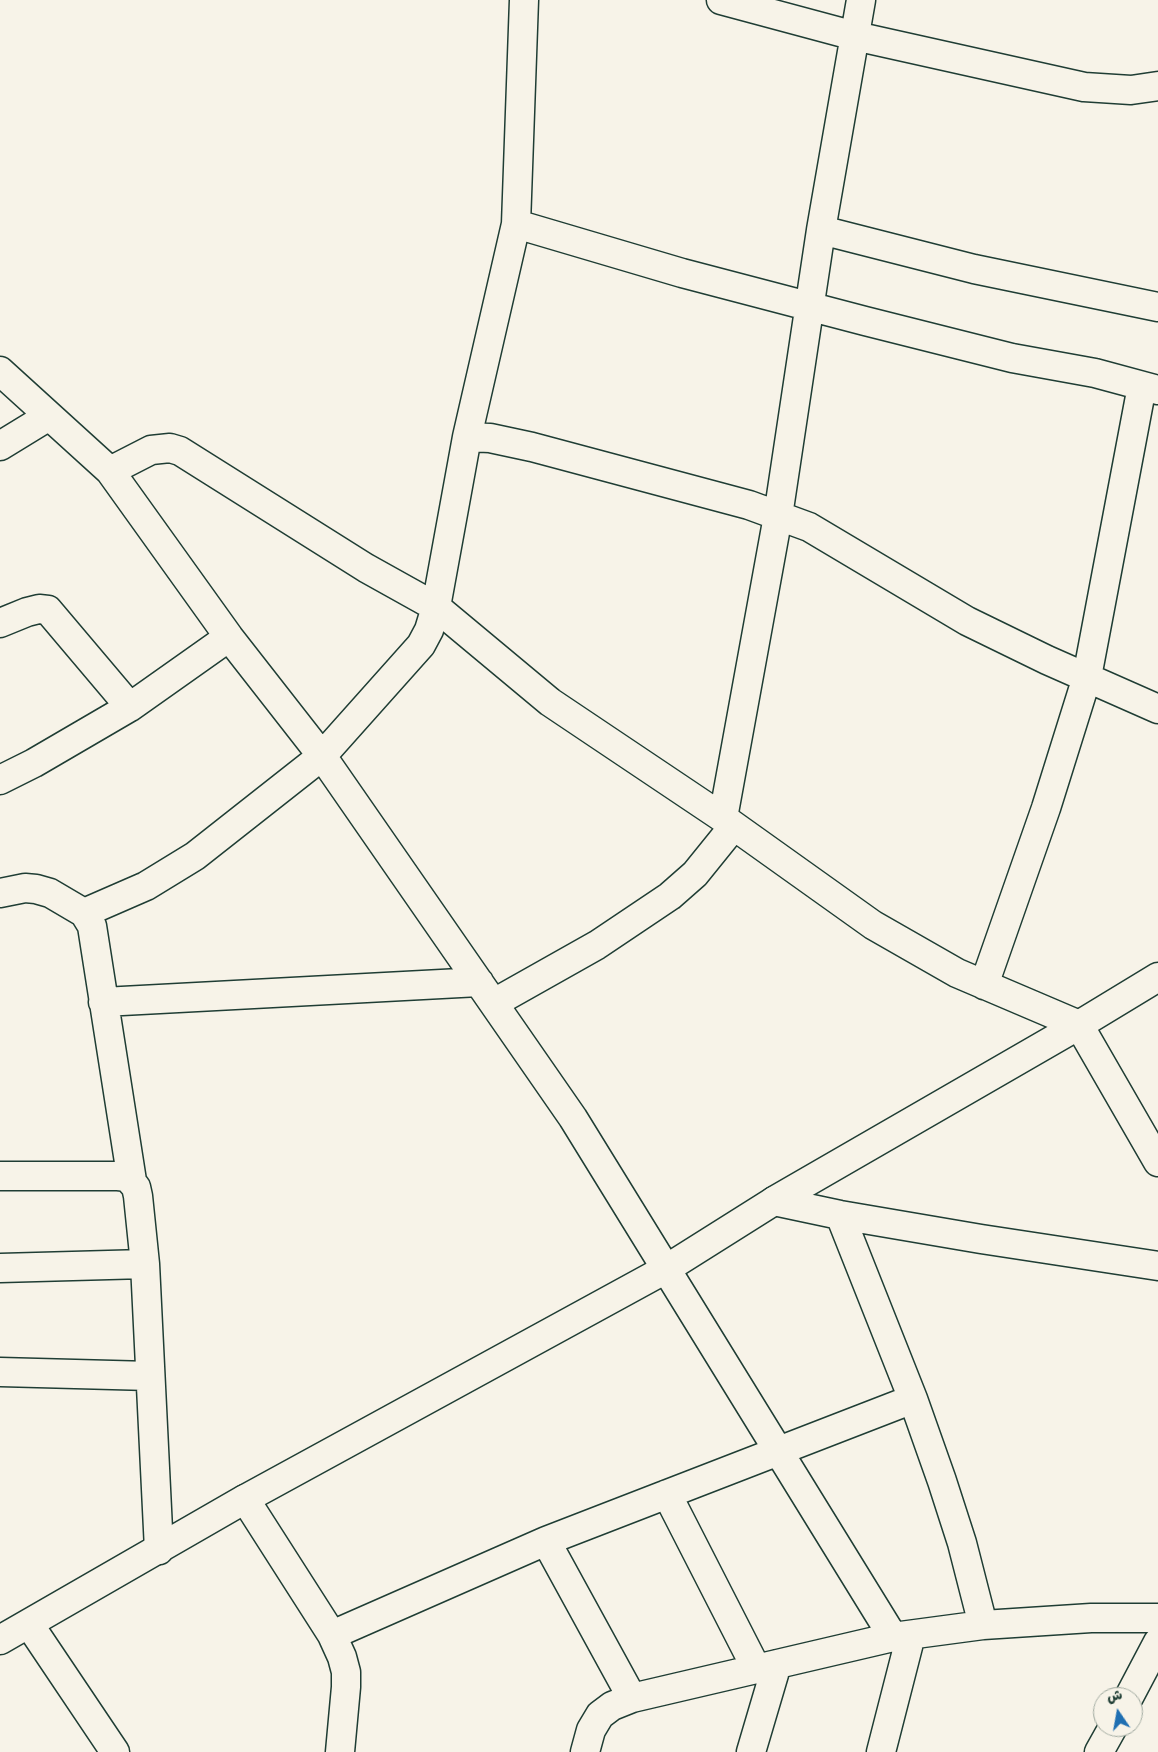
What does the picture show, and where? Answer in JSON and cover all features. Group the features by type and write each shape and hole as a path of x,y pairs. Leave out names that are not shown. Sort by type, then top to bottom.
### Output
{"street":[{"path":"84,913 146,886 195,856 322,756 421,646 429,630 436,607 467,437 516,224 524,0"},
{"path":"721,0 855,36 1084,87 1131,90 1158,86"},
{"path":"103,1002 487,992 597,945 670,896 695,874 728,823 778,516 821,230 861,0"},
{"path":"516,224 682,273 810,307 1012,358 1095,373 1150,388 1087,677 1046,808 984,985"},
{"path":"821,230 974,269 1158,307"},
{"path":"0,371 110,471 229,637 322,756 573,1118 778,1450 902,1636 881,1752"},
{"path":"0,446 49,416"},
{"path":"467,437 490,438 532,447 740,503 809,527 967,621 1158,709"},
{"path":"110,471 150,450 170,448 180,451 366,568 436,607 550,702 728,823 873,925 957,973 1079,1025 1158,1162"},
{"path":"0,623 39,608 48,610 130,707"},
{"path":"0,780 34,763 130,707 229,637"},
{"path":"0,893 25,888 50,893 84,913 92,926 132,1181 138,1196 145,1264 159,1550"},
{"path":"0,1640 245,1499 666,1270 774,1201 1079,1025 1158,977"},
{"path":"0,1176 118,1176 127,1177 132,1181"},
{"path":"774,1201 840,1215 981,1239 1158,1266"},
{"path":"840,1215 913,1399 962,1543 983,1626"},
{"path":"0,1268 145,1264"},
{"path":"0,1372 150,1376"},
{"path":"332,1635 546,1541 913,1399"},
{"path":"667,1494 766,1666 751,1752"},
{"path":"245,1499 332,1635 342,1657 346,1672 346,1687 340,1752"},
{"path":"546,1541 632,1698"},
{"path":"585,1752 591,1730 600,1715 612,1706 632,1698 766,1666 902,1636 983,1626 1091,1618 1158,1618"},
{"path":"29,1624 116,1752"},
{"path":"1134,1687 1158,1642"},
{"path":"1099,1752 1107,1737"}]}
